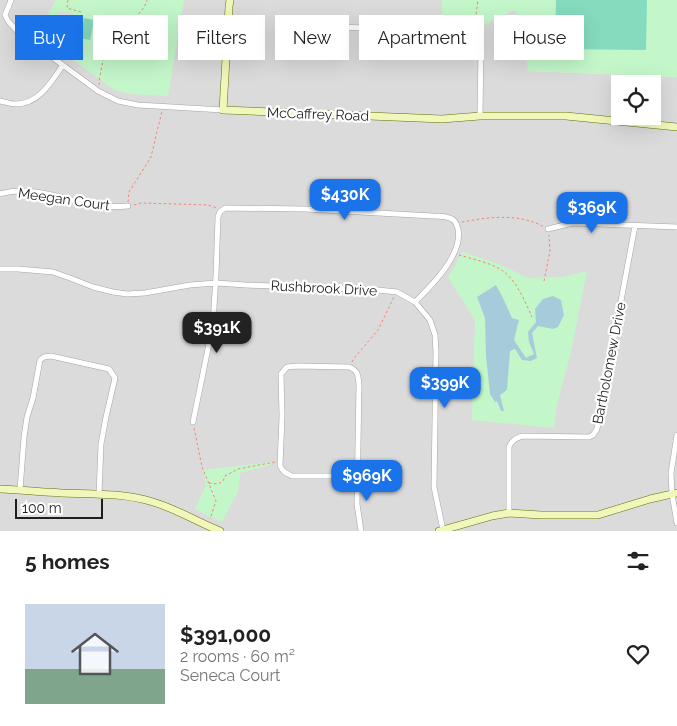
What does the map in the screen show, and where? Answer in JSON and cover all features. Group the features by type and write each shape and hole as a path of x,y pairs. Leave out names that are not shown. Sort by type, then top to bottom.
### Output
{"street":[{"name":"McCaffrey Road","path":"11,0 5,16 18,32 98,91 126,103 223,110 442,118 566,116 677,127"},
{"path":"223,110 230,0"},
{"path":"480,116 481,60"},
{"path":"0,101 16,104 28,102 41,95 64,65"},
{"name":"Meegan Court","path":"0,194 22,191 48,194 106,207 128,206"},
{"path":"193,422 213,324 217,220 222,210 228,208 305,209 452,218 456,223 458,232 454,254 416,302"},
{"path":"548,229 573,223 677,227"},
{"name":"Bartholomew Drive","path":"509,513 509,448 514,439 522,436 589,437 597,429 635,226"},
{"name":"Rushbrook Drive","path":"0,269 54,272 93,287 127,294 216,283 378,290 396,292 416,302 430,320 435,335 434,487 441,530"},
{"path":"20,490 27,417 33,398 40,360 51,356 109,368 115,378 101,444 99,494"},
{"path":"357,476 292,476 282,470 280,466 281,380 282,374 290,366 349,367 356,371 358,375 357,504 361,531"},
{"path":"677,435 671,473 677,523"},
{"path":"0,489 126,497 176,510 220,531"},
{"path":"441,530 509,513 598,515 674,493"}],"path":[{"path":"68,0 67,8 81,12"},
{"path":"98,91 99,80 108,48 114,35 135,18 145,6 147,0"},
{"path":"476,15 478,0"},
{"path":"163,106 151,157 129,192 128,206 141,203 208,205 222,210"},
{"path":"456,223 490,218 514,218 538,223 548,229 550,251 544,281"},
{"path":"454,254 503,271 518,288 532,317"},
{"path":"349,367 355,356 378,330 396,292"},
{"path":"193,422 202,467 216,501 207,526"},
{"path":"209,483 218,484 223,482 225,476 238,469 269,464 280,460"}],"shaded area":[{"path":"0,0 442,0 442,15 359,15 359,60 484,60 484,25 494,20 494,60 528,60 528,71 627,75 611,75 611,125 661,125 661,76 677,77 677,531 0,531"},
{"path":"514,10 518,15 504,15"},
{"path":"58,11 73,14 73,15 57,15"}],"green space":[{"path":"56,0 184,0 182,15 178,15 178,36 168,96 128,94 113,89 73,60 83,60 83,15 48,15"},
{"path":"442,0 677,0 677,77 528,71 528,60 584,60 584,15 518,15 514,10 504,15 494,15 494,20 484,25 484,15 442,15"},
{"path":"556,0 647,0 646,50 584,49 584,15 556,15"},
{"path":"84,18 93,20 90,40 83,39"},
{"path":"463,252 499,264 528,278 563,277 587,271 571,352 557,404 554,428 472,420 475,320 448,277"},
{"path":"271,462 270,465 240,473 238,492 222,522 195,509 206,485 203,470"}],"water":[{"path":"496,285 512,318 519,320 514,340 526,358 534,354 529,342 528,332 536,322 535,309 543,299 553,296 561,300 564,315 558,327 553,329 538,326 532,333 537,358 531,361 522,360 515,349 510,351 507,390 500,395 504,411 501,411 497,401 495,402 490,394 485,318 477,297"}]}
